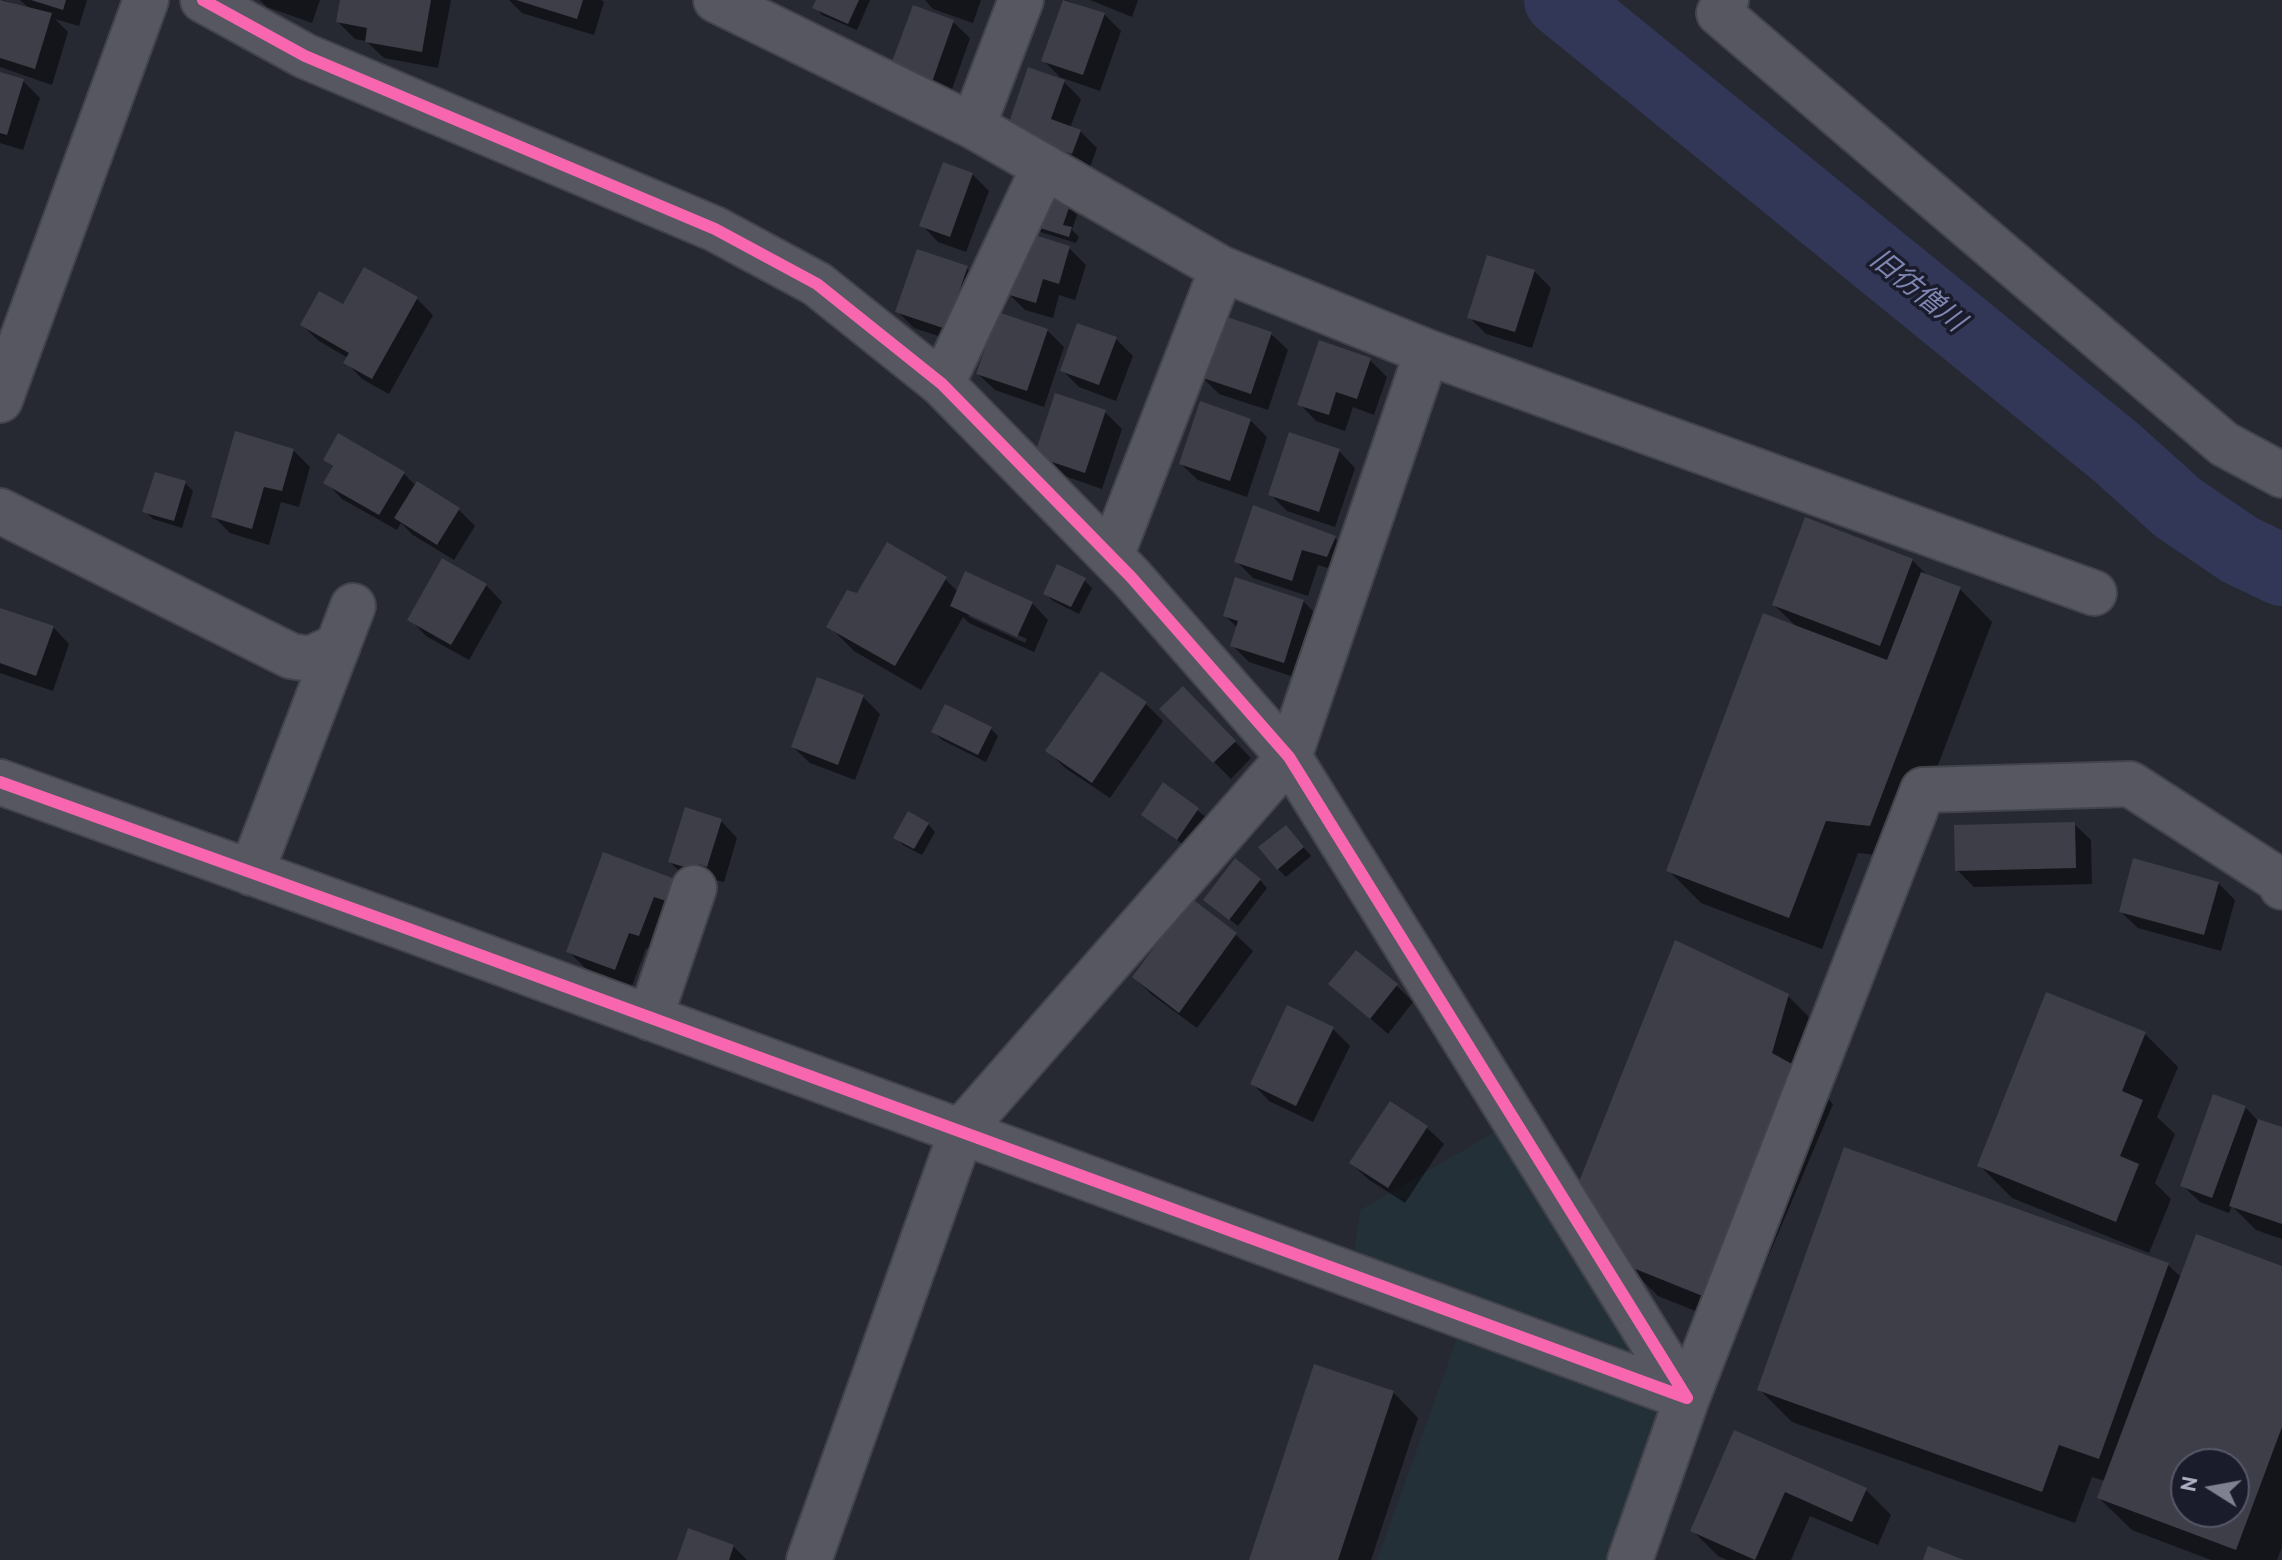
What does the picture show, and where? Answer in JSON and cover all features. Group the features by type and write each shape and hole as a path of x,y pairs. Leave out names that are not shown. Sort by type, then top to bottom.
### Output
{"street":[{"path":"0,400 146,0"},
{"path":"203,0 305,56 715,229 817,284 942,384 1111,556 1289,757 1687,1398"},
{"path":"716,0 773,13 1222,269 1427,352 2094,593"},
{"path":"973,126 1021,0"},
{"path":"1726,0 1719,13 1880,151 2224,444 2282,475"},
{"path":"942,384 1044,167"},
{"path":"1111,556 1222,269"},
{"path":"809,1560 962,1130 1289,757 1427,352"},
{"path":"0,511 291,656 310,659 338,646"},
{"path":"251,873 353,606"},
{"path":"0,782 962,1130 1687,1398"},
{"path":"1630,1560 1687,1398 1923,790 2130,784 2279,880 2282,887"},
{"path":"650,1018 694,888"}],"shaded area":[{"path":"1515,1120 1675,1378 1351,1274 1360,1210"},
{"path":"1465,1316 1687,1398 1630,1560 1377,1560"}],"building":[{"path":"0,0 52,13 35,69 0,58"},
{"path":"31,0 66,0 63,10"},
{"path":"340,0 431,0 422,52 365,42 367,28 336,22"},
{"path":"516,0 583,0 577,19"},
{"path":"816,0 859,0 848,24 812,8"},
{"path":"1063,0 1105,13 1083,75 1041,61"},
{"path":"913,5 954,20 932,82 890,67"},
{"path":"1028,67 1065,80 1051,119 1081,130 1072,154 1006,131"},
{"path":"0,72 24,79 7,135 0,133"},
{"path":"943,162 973,173 950,237 919,226"},
{"path":"1036,194 1070,205 1063,225 1072,227 1069,237 1027,224"},
{"path":"1025,232 1070,246 1059,284 1043,279 1036,303 1006,294"},
{"path":"917,249 968,266 946,329 895,312"},
{"path":"1487,255 1535,270 1515,332 1467,318"},
{"path":"364,267 418,297 372,379 343,363 349,353 300,325 319,291 343,304"},
{"path":"998,312 1048,329 1027,391 976,374"},
{"path":"1221,315 1272,332 1251,394 1200,377"},
{"path":"1077,323 1117,337 1099,385 1060,371"},
{"path":"1319,340 1371,358 1357,399 1336,392 1329,415 1297,405"},
{"path":"1055,393 1106,410 1085,473 1034,456"},
{"path":"1200,401 1251,419 1230,481 1179,464"},
{"path":"235,431 294,449 282,491 264,487 252,529 211,517"},
{"path":"1289,432 1340,449 1319,512 1268,495"},
{"path":"338,433 405,472 379,515 323,483 333,466 323,460"},
{"path":"155,472 186,481 174,521 142,512"},
{"path":"417,481 460,508 437,545 394,518"},
{"path":"1253,505 1336,536 1327,557 1302,550 1292,581 1234,562"},
{"path":"1805,517 1913,559 1880,646 1772,605"},
{"path":"887,542 947,577 895,666 826,627 847,590 857,593"},
{"path":"442,558 487,584 451,645 407,620"},
{"path":"1057,564 1086,578 1071,607 1043,594"},
{"path":"965,571 1033,602 1017,637 950,606"},
{"path":"1921,572 1961,587 1870,826 1826,821 1789,918 1666,871 1763,613 1887,660"},
{"path":"1235,577 1304,600 1284,663 1230,646 1238,621 1223,616"},
{"path":"0,608 54,626 36,676 0,663"},
{"path":"1101,671 1147,702 1092,783 1045,751"},
{"path":"817,677 864,695 838,765 791,747"},
{"path":"1183,686 1236,741 1213,763 1159,709"},
{"path":"945,704 992,727 978,755 931,732"},
{"path":"1163,782 1199,808 1177,840 1141,815"},
{"path":"685,807 722,819 707,867 699,864 697,871 668,862"},
{"path":"908,811 929,823 914,849 893,838"},
{"path":"2075,822 2076,868 1955,871 1954,825"},
{"path":"1286,825 1304,847 1277,870 1258,847"},
{"path":"603,852 675,879 666,901 654,897 639,936 629,933 615,970 566,952"},
{"path":"1235,858 1261,879 1229,920 1203,900"},
{"path":"2133,858 2219,882 2204,935 2119,912"},
{"path":"1191,898 1237,933 1179,1013 1132,977"},
{"path":"1675,940 1789,994 1772,1053 1801,1069 1705,1297 1623,1264 1577,1187"},
{"path":"1356,950 1398,984 1370,1019 1328,984"},
{"path":"2046,992 2146,1032 2122,1091 2143,1100 2120,1156 2139,1164 2116,1222 1977,1166"},
{"path":"1287,1005 1334,1027 1296,1106 1250,1084"},
{"path":"2213,1094 2246,1106 2212,1198 2180,1186"},
{"path":"1390,1101 1428,1126 1388,1188 1349,1163"},
{"path":"2258,1119 2282,1127 2282,1224 2229,1206"},
{"path":"1844,1147 2169,1263 2099,1459 2059,1445 2042,1492 1757,1390"},
{"path":"2196,1234 2282,1266 2282,1427 2250,1513 2250,1448 2170,1448 2170,1525 2097,1498"},
{"path":"1314,1364 1394,1391 1338,1560 1249,1560"},
{"path":"1734,1430 1867,1488 1852,1522 1785,1492 1755,1560 1690,1531"},
{"path":"688,1528 734,1545 729,1560 677,1560"},
{"path":"2177,1528 2244,1528 2236,1550"},
{"path":"1928,1546 1964,1560 1923,1560"}],"waterway":[{"name":"旧彷僧川","path":"1560,0 2117,453 2178,508 2240,550 2282,570"}],"cycle path":[{"path":"203,0 305,56 715,229 817,284 942,384 1131,577 1289,757 1687,1398"},
{"path":"0,782 1687,1398"}]}
